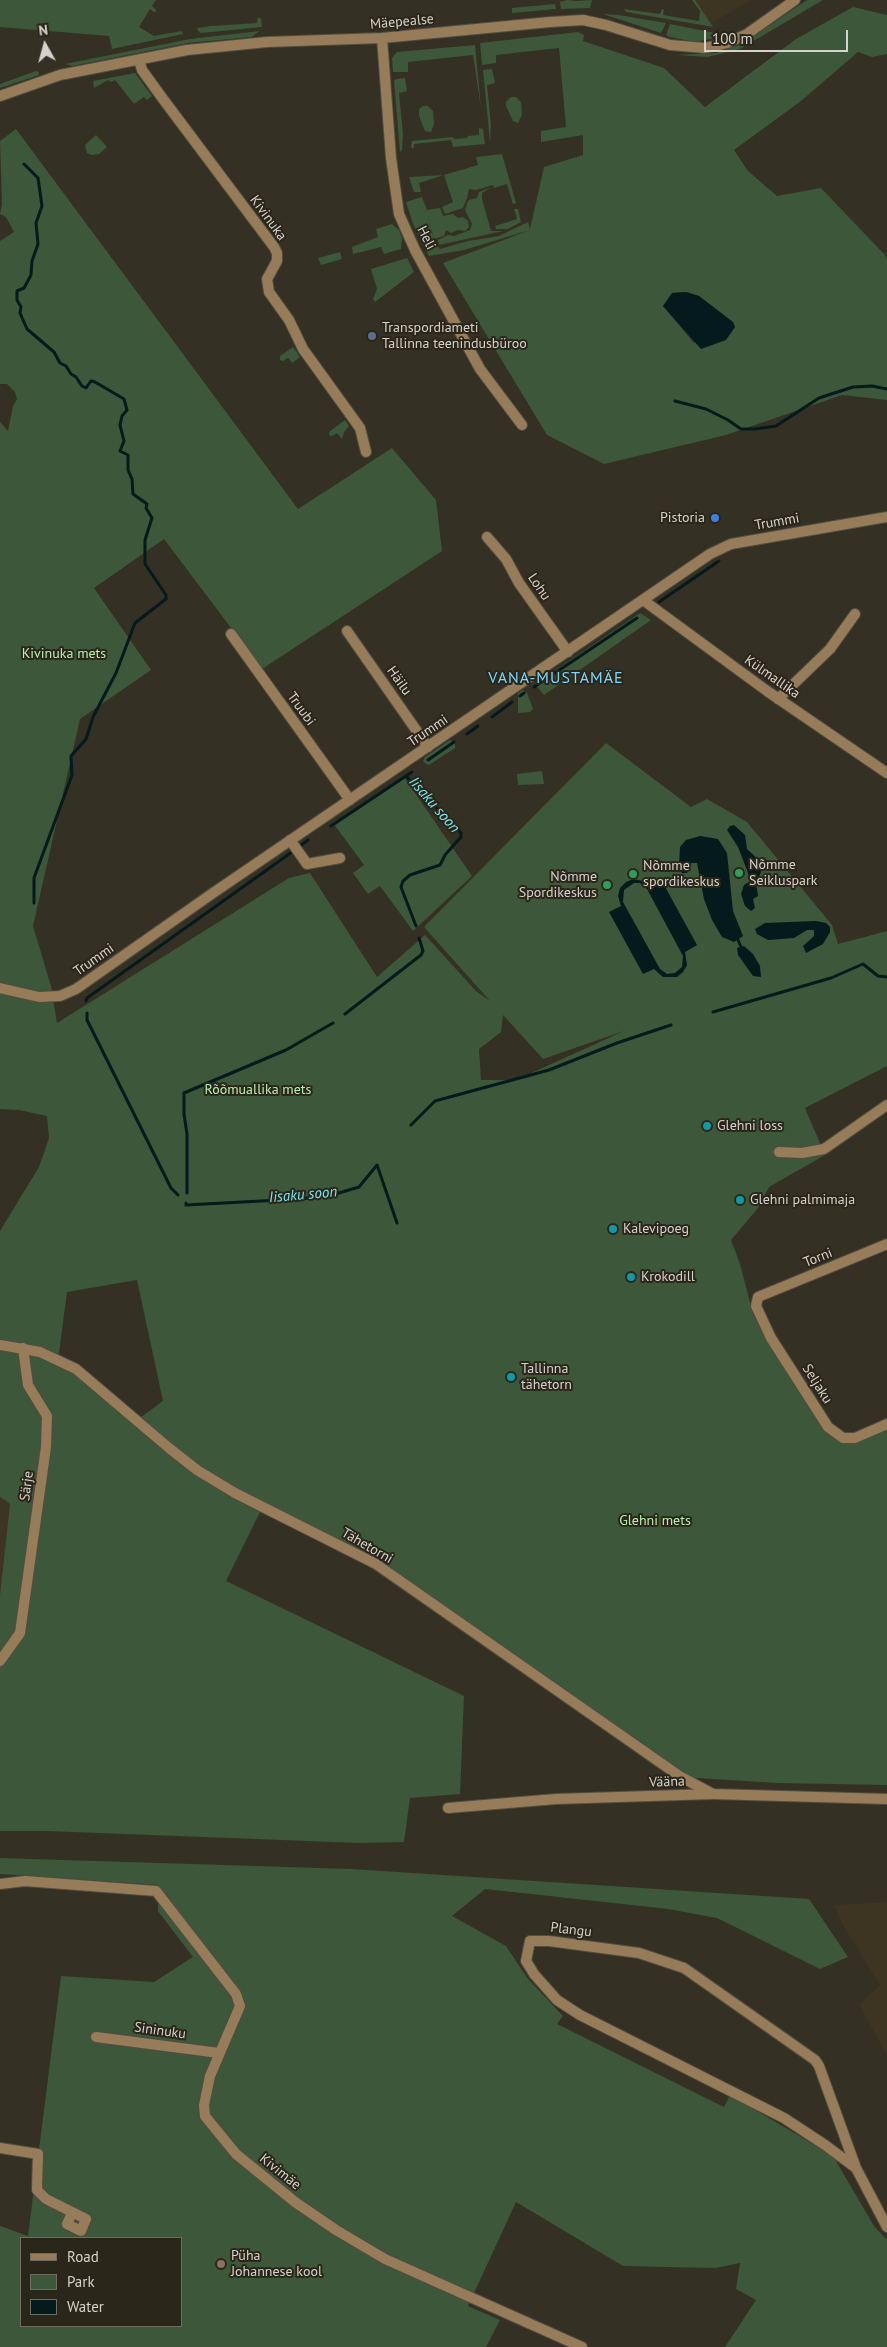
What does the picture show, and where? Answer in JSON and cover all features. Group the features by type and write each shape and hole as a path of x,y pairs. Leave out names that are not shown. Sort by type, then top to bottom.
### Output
{"street":[{"name":"Mäepealse","path":"0,96 60,75 187,50 258,43 382,38 550,22 583,20 606,25 670,45 704,48 727,43 747,34 795,0"},
{"name":"Heli","path":"382,38 391,158 399,214 415,250 480,369 522,425"},
{"name":"Kivinuka","path":"139,60 142,70 163,100 274,247 277,261 267,279 269,292 289,320 303,349 360,428 366,452"},
{"name":"Trummi","path":"0,988 39,997 68,993 710,554 731,544 887,517"},
{"name":"Lohu","path":"487,537 506,559 519,583 568,652"},
{"name":"Külmallika","path":"643,600 778,699 887,773"},
{"path":"778,699 830,649 855,614"},
{"name":"Häilu","path":"347,631 428,747"},
{"name":"Truubi","path":"231,634 350,800"},
{"path":"290,840 307,864 340,858"},
{"path":"779,1152 802,1153 824,1149 887,1105"},
{"name":"Torni","path":"758,1297 887,1244"},
{"name":"Seljaku","path":"758,1297 756,1306 760,1317 828,1427 843,1438 855,1438 887,1424"},
{"name":"Tähetorni","path":"0,1345 40,1352 76,1369 168,1448 197,1470 235,1493 376,1564 681,1777 713,1794"},
{"name":"Särje","path":"0,1661 20,1634 46,1447 47,1416 28,1385 23,1348"},
{"name":"Vääna","path":"448,1808 556,1800 713,1794 887,1799"},
{"name":"Kivimäe","path":"0,1884 25,1880 156,1891 236,1994 240,2006 210,2076 204,2106 205,2116 236,2154 288,2196 336,2230 385,2259 582,2347"},
{"name":"Plangu","path":"856,2168 825,2144 784,2118 580,2015 557,2000 534,1974 526,1961 530,1941 549,1941 639,1953 684,1968 815,2060 819,2066 856,2168 887,2227"},
{"name":"Sininuku","path":"96,2037 219,2053"},
{"path":"0,2148 38,2154 37,2190 46,2199 72,2212"}],"shaded area":[{"path":"694,0 752,0 710,24"},
{"path":"0,1497 10,1504 0,1595"},
{"path":"887,1902 887,2056 859,2004 880,1985 841,1922 834,1905"}],"green space":[{"path":"0,0 156,0 152,6 157,11 154,12 150,9 139,27 154,36 182,31 183,34 112,49 109,36 0,27"},
{"path":"567,0 592,0 590,8 561,9 560,2"},
{"path":"692,0 695,0 713,27 626,12 624,9 660,14 662,9 664,10 663,15 699,21 700,11"},
{"path":"807,0 823,0 740,49 708,57 675,55 716,53 742,44"},
{"path":"555,4 556,9 512,13 512,8"},
{"path":"853,7 887,15 887,54 872,57 858,52 801,101 734,150 748,171 777,196 821,188 885,255 887,260 887,400 842,395 726,435 604,464 547,435 443,263 530,230 464,250 429,256 413,224 406,202 422,197 427,210 440,208 443,216 453,214 458,218 463,217 468,221 469,227 465,231 458,230 451,233 446,230 444,236 434,239 427,212 435,244 440,249 468,241 499,236 528,222 530,229 544,167 583,155 583,135 541,142 541,131 566,127 559,48 496,55 496,63 482,65 480,43 578,32 584,35 583,41 664,68 705,107 796,39","holes":["686,292 699,296 724,316 694,343 663,306 673,293"]},
{"path":"603,14 619,15 666,23 661,33"},
{"path":"258,17 261,19 262,27 201,33 197,28 257,23"},
{"path":"670,24 715,33 711,39 694,42 666,35"},
{"path":"260,31 251,37 188,43 72,66 65,64 190,39"},
{"path":"475,45 481,108 473,55 408,62 408,72 393,72 392,58 397,52"},
{"path":"492,69 495,83 487,85 491,124 490,142 483,70"},
{"path":"36,71 39,72 39,75 0,88 0,84"},
{"path":"135,73 152,96 147,100 144,97 134,104 115,80 111,82 108,80 94,88 93,81"},
{"path":"405,78 407,91 399,93 403,134 402,150 400,152 394,81"},
{"path":"511,97 516,97 521,102 522,115 518,123 513,121 506,106 506,102"},
{"path":"423,106 428,106 433,111 434,124 431,132 425,131 419,116 419,109"},
{"path":"479,128 483,129 485,144 453,147 451,140 414,144 414,148 411,148 412,141 453,137 454,139 467,138 468,136 479,135"},
{"path":"16,129 298,509 392,448 436,500 442,551 262,669 164,539 94,588 151,670 80,719 33,926 51,986 57,1023 289,878 310,873 377,977 425,935 476,991 490,1001 424,927 606,743 691,807 707,799 747,822 832,925 838,944 887,931 887,1066 805,1108 825,1155 769,1187 758,1208 731,1240 740,1264 753,1314 766,1338 828,1427 843,1438 887,1424 887,1785 777,1783 681,1777 376,1564 263,1506 226,1581 464,1696 460,1794 410,1798 404,1842 360,1843 46,1831 0,1831 0,1595 10,1504 0,1497 0,1231 39,1167 49,1138 47,1116 19,1110 0,1109 0,422 8,431 13,406 17,399 15,392 7,384 0,384 0,241 14,232 6,217 0,214 2,204 0,141","holes":["503,1015 543,1059 624,1031 516,1080 481,1080 479,1049 501,1032","137,1280 163,1401 137,1420 58,1360 67,1292"]},
{"path":"96,135 107,147 99,154 91,155 87,153 85,145"},
{"path":"502,154 516,203 513,204 507,184 494,188 493,185 476,190 469,189 463,208 445,214 442,207 453,202 444,175 478,165 476,157"},
{"path":"444,175 419,183 421,192 414,192 409,177"},
{"path":"492,187 482,193 482,199 491,231 503,231 439,245 438,240 448,235 454,236 470,230 472,224 465,210 467,203 469,200 477,198 479,192"},
{"path":"514,209 518,209 521,222 508,229 496,229 495,226 517,219"},
{"path":"392,224 399,230 402,238 401,249 384,254 381,247 353,254 352,247 378,237 376,229"},
{"path":"340,252 342,259 321,265 318,258"},
{"path":"407,258 414,272 375,302 373,299 377,289 371,269"},
{"path":"293,347 300,357 292,363 288,358 283,361 280,360 280,356"},
{"path":"345,420 349,426 344,432 342,439 337,433 332,436 329,435 329,432"},
{"path":"640,613 651,620 544,695 535,684"},
{"path":"523,690 527,693 533,709 530,712 518,713 518,693"},
{"path":"450,740 455,743 455,748 429,765 423,761 425,757"},
{"path":"542,771 544,784 518,785 517,774"},
{"path":"404,777 472,876 413,931 380,886 368,894 353,873 364,865 333,823"},
{"path":"0,1858 352,1869 809,1899 848,1957 820,1969 717,1918 668,1909 485,1889 452,1916 506,1946 528,1979 563,2016 557,2024 724,2107 730,2095 833,2156 874,2226 887,2240 887,2347 725,2347 756,2300 736,2289 740,2263 716,2268 623,2266 516,2202 468,2306 500,2320 486,2347 0,2347 0,2226 28,2236 61,1976 154,1982 193,1957 158,1911 158,1885 0,1874"}],"water":[{"path":"686,292 699,296 733,322 735,327 726,340 701,349 663,306 672,293"},
{"path":"734,825 745,835 747,849 760,861 761,872 756,883 758,896 753,899 755,908 751,911 745,906 741,894 744,885 750,881 747,870 738,847 727,830 730,826"},
{"path":"700,836 718,839 727,853 733,911 743,936 734,942 722,937 712,920 704,899 697,863 691,863 687,873 682,873 679,867 680,847 686,840"},
{"path":"633,879 643,881 651,889 663,883 697,945 685,952 687,965 677,977 663,977 654,969 643,974 609,912 621,906 618,896 620,888 626,882","holes":["634,883 640,883 647,889 683,956 682,967 675,973 667,974 660,969 623,902 624,890"]},
{"path":"816,921 826,923 830,927 830,932 823,944 806,953 803,946 814,936 814,930 807,930 794,938 768,940 757,934 755,929 765,923"},
{"path":"744,946 753,954 760,966 761,977 753,976 738,955 737,948"}],"waterway":[{"path":"24,164 38,178 42,206 36,223 38,244 32,261 31,275 24,288 17,291 17,300 21,307 20,313 27,329 54,352 60,363 66,366 82,386 86,388 91,381 95,382 124,399 127,410 122,416 120,425 124,441 120,451 128,455 128,470 132,479 133,494 147,504 146,508 152,518 145,540 145,564 166,595 166,599 135,623 116,673 93,717 86,739 71,756 72,775 34,878 34,903"},
{"name":"Iisaku soon","path":"675,401 706,409 741,429 755,429 776,426 819,398 853,387 872,386 887,389"},
{"name":"Iisaku soon","path":"659,602 719,561"},
{"name":"Iisaku soon","path":"534,687 637,618"},
{"name":"Iisaku soon","path":"520,696 524,693"},
{"name":"Iisaku soon","path":"492,717 512,702"},
{"name":"Iisaku soon","path":"467,734 478,726"},
{"name":"Iisaku soon","path":"428,760 454,742"},
{"name":"Iisaku soon","path":"412,772 406,776 461,833 461,837 445,855 440,865 410,875 403,881 401,887 416,926"},
{"path":"331,826 406,776"},
{"path":"300,846 308,840"},
{"path":"86,1001 87,998 292,852"},
{"name":"Iisaku soon","path":"345,1014 421,955 423,951 419,938"},
{"path":"738,940 741,947"},
{"path":"713,1012 831,978 863,964 878,976 887,977"},
{"path":"87,1013 87,1020 171,1188 178,1195"},
{"name":"Iisaku soon","path":"187,1193 187,1134 184,1114 184,1093 286,1050 333,1023"},
{"path":"411,1125 435,1101 549,1070 617,1043 671,1025"},
{"name":"Iisaku soon","path":"186,1203 186,1205 299,1199 332,1195 359,1187 377,1165 397,1223"}],"place":[{"name":"Transpordiameti Tallinna teenindusbüroo","path":"372,336"},
{"name":"Pistoria","path":"715,518"},
{"name":"Nõmme Seikluspark","path":"739,873"},
{"name":"Nõmme spordikeskus","path":"633,874"},
{"name":"Nõmme Spordikeskus","path":"607,885"},
{"name":"Glehni loss","path":"707,1126"},
{"name":"Glehni palmimaja","path":"740,1200"},
{"name":"Kalevipoeg","path":"613,1229"},
{"name":"Krokodill","path":"631,1277"},
{"name":"Tallinna tähetorn","path":"511,1377"},
{"name":"Püha Johannese kool","path":"221,2264"}],"district":[{"name":"VANA-MUSTAMÄE","path":"556,678"}],"park label":[{"name":"Kivinuka mets","path":"64,654"},
{"name":"Rõõmuallika mets","path":"258,1090"},
{"name":"Glehni mets","path":"655,1521"}]}
